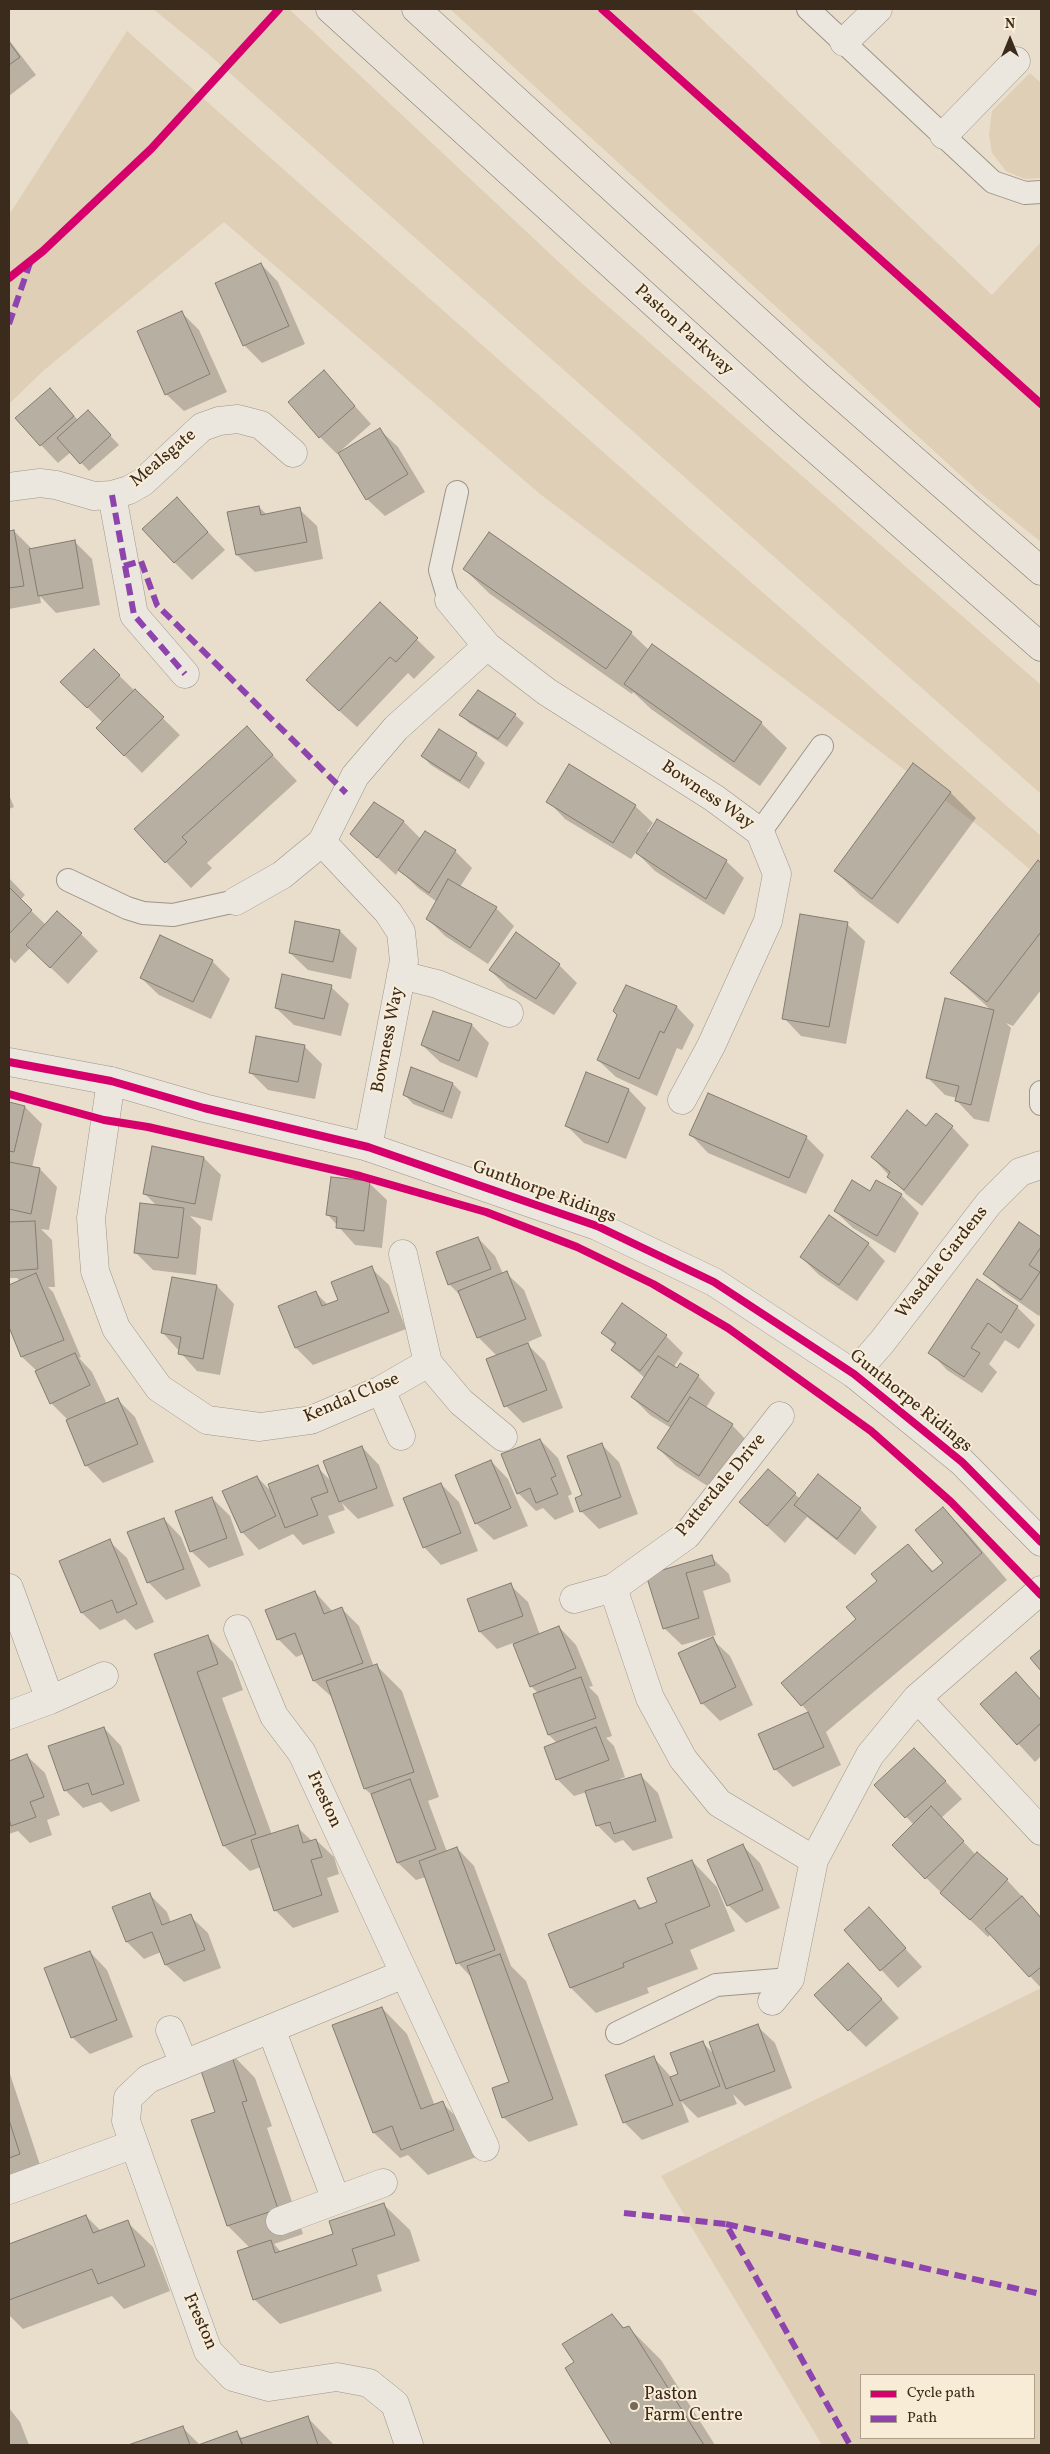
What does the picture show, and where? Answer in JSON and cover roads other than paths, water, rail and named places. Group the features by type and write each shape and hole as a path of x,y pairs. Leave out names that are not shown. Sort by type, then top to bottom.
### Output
{"highway":[{"name":"Paston Parkway","path":"330,9 780,418 1041,647"},
{"path":"416,9 817,374 1041,571"}],"street":[{"path":"844,42 878,9"},
{"path":"944,136 1016,61"},
{"name":"Mealsgate","path":"9,487 40,483 56,485 94,496 112,495 129,490 143,482 202,427 219,421 238,419 261,425 293,453"},
{"name":"Mealsgate","path":"112,495 134,615 185,674"},
{"name":"Bowness Way","path":"449,600 487,646 547,692 714,798 760,832 777,874 768,921 711,1046 682,1100"},
{"path":"236,900 282,875 322,842 354,776 396,728 487,646"},
{"name":"Bowness Way","path":"322,842 388,912 401,932 404,961 368,1147"},
{"path":"401,975 437,984 508,1013"},
{"name":"Gunthorpe Ridings","path":"9,1062 112,1081 204,1108 368,1147 597,1226 714,1282 854,1374 962,1462 1041,1542"},
{"name":"Kendal Close","path":"112,1081 91,1218 95,1271 116,1328 159,1388 207,1420 260,1426 311,1420 382,1390 428,1363"},
{"name":"Wasdale Gardens","path":"854,1374 882,1342 989,1203 1020,1172 1041,1165"},
{"path":"402,1254 428,1363 460,1402 503,1438"},
{"path":"382,1390 401,1436"},
{"name":"Patterdale Drive","path":"574,1599 613,1588 687,1534 780,1416"},
{"path":"9,1588 50,1700"},
{"path":"613,1588 650,1698 683,1759 719,1803 814,1860"},
{"path":"772,2001 790,1979 814,1860 870,1755 917,1698 1041,1590"},
{"name":"Freston","path":"238,1629 274,1716 302,1753 485,2147"},
{"path":"9,1715 50,1700 104,1676"},
{"path":"917,1698 1041,1830"},
{"name":"Freston","path":"404,1974 148,2079 128,2098 126,2121 208,2351 233,2377 269,2387 337,2377 369,2383 395,2404 409,2445"},
{"path":"271,2029 336,2200"},
{"path":"170,2030 184,2064"},
{"path":"9,2190 134,2144"},
{"path":"280,2221 383,2183"}],"lane":[{"path":"808,9 993,182 1025,192 1041,192"},
{"path":"449,600 440,570 457,492"},
{"path":"760,832 822,746"},
{"path":"68,880 127,908 143,913 173,915 236,900"},
{"path":"1041,1092 1041,1104"},
{"path":"617,2033 716,1985 790,1979"}],"place":[{"name":"Paston Farm Centre","path":"634,2406"}]}
